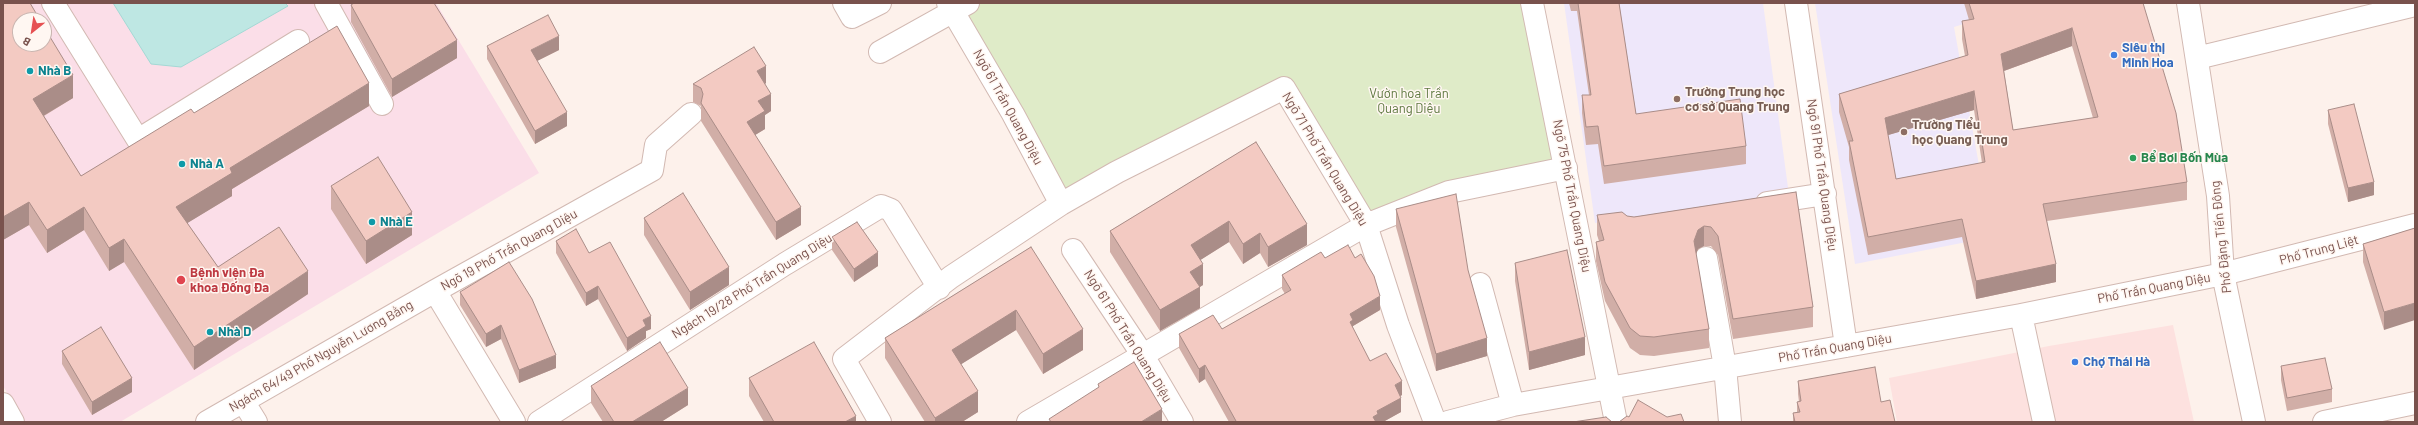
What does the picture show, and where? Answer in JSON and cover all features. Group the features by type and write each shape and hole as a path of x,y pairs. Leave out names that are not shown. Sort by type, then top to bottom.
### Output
{"street":[{"path":"53,3 138,140 298,41"},
{"path":"326,3 382,104"},
{"path":"844,3 852,18 880,3"},
{"name":"Ngõ 75 Phố Trần Quang Diệu","path":"1532,3 1611,388 1616,422"},
{"name":"Ngõ 91 Phố Trần Quang Diệu","path":"1796,3 1846,346"},
{"name":"Phố Đặng Tiến Đông","path":"2188,3 2218,196 2223,274 2254,422"},
{"path":"2197,58 2414,4"},
{"path":"880,52 956,6"},
{"name":"Ngõ 61 Trần Quang Diệu","path":"956,6 1061,204"},
{"name":"Ngõ 71 Phố Trần Quang Diệu","path":"1061,204 1117,172 1284,88 1366,225 1398,324 1435,422"},
{"name":"Ngõ 19 Phố Trần Quang Diệu","path":"514,422 435,291 652,170 656,145 692,114"},
{"path":"1028,422 1142,354 1366,225 1449,192 1566,168"},
{"path":"1748,206 1825,194"},
{"path":"880,422 844,359 939,288 951,277 1061,204"},
{"name":"Ngách 19/28 Phố Trần Quang Diệu","path":"539,422 785,264 881,206 891,210 939,288"},
{"name":"Phố Trung Liệt","path":"2223,274 2415,225"},
{"name":"Ngõ 61 Phố Trần Quang Diệu","path":"1074,250 1142,354 1182,422"},
{"path":"1706,258 1725,367 1730,422"},
{"name":"Phố Trần Quang Diệu","path":"1448,422 1513,404 2022,315 2223,274"},
{"path":"1480,284 1513,404"},
{"name":"Ngách 64/49 Phố Nguyễn Lương Bằng","path":"207,422 435,291"},
{"path":"2022,315 2044,422"},
{"path":"243,401 256,422"},
{"path":"2324,422 2415,403"},
{"path":"3,404 13,422"}],"shaded area":[{"name":"Bệnh viện Đa khoa Đống Đa","path":"3,3 436,3 539,173 120,422 25,422 3,386"},
{"name":"Trường Trung học cơ sở Quang Trung","path":"1564,3 1763,3 1789,195 1595,223"},
{"name":"Trường Tiểu học Quang Trung","path":"1815,3 2030,3 1954,27 1992,237 1855,264"},
{"name":"Chợ Thái Hà","path":"2173,325 2194,422 1897,422 1889,378 2049,346"}],"green space":[{"name":"Vườn hoa Trần Quang Diệu","path":"968,3 1532,3 1566,168 1366,225 1283,88 1061,204 953,11"}],"water":[{"path":"113,3 285,3 288,6 181,67 151,64"}],"building":[{"path":"3,3 30,3 35,12 12,12 12,52 52,52 52,40 73,75 33,99 81,176 191,109 194,113 337,26 369,83 230,168 232,173 176,207 218,267 279,227 308,271 194,347 124,239 109,248 84,207 47,230 29,202 3,217"},
{"path":"354,3 434,3 457,40 392,79 351,5"},
{"path":"1578,3 1619,3 1636,114 1740,99 1746,146 1604,166 1598,126 1586,127 1582,95 1591,95"},
{"path":"1969,3 2143,3 2176,113 2187,182 2043,204 2056,264 1976,281 1962,219 1868,237 1849,141 1853,141 1839,94 1968,55 1962,21 1974,19","holes":["2072,28 2098,117 2013,130 2001,54","1974,91 1985,162 1896,179 1885,118"]},
{"path":"548,15 559,36 531,50 567,112 535,131 487,46"},
{"path":"754,47 766,66 757,71 771,94 758,101 765,111 747,122 801,207 776,222 701,103 703,94 701,88 693,84"},
{"path":"2354,104 2374,182 2348,188 2328,110"},
{"path":"1256,142 1307,224 1268,247 1260,233 1243,244 1229,221 1191,245 1203,264 1190,272 1200,287 1160,310 1110,231"},
{"path":"378,157 412,212 366,241 331,186"},
{"path":"1796,192 1813,307 1733,319 1718,236 1711,227 1704,226 1698,230 1694,241 1709,329 1654,337 1640,336 1630,328 1605,282 1596,242 1604,240 1597,215 1622,212 1627,216 1634,217"},
{"path":"683,193 729,267 690,292 644,218"},
{"path":"1456,194 1468,270 1487,338 1436,354 1396,209"},
{"path":"857,222 878,252 854,269 832,237"},
{"path":"2415,228 2415,303 2384,312 2363,244"},
{"path":"576,229 589,253 610,242 651,316 643,320 646,326 627,338 598,286 586,293 556,241"},
{"path":"1348,245 1355,258 1361,254 1374,276 1380,296 1350,314 1353,320 1350,322 1370,361 1386,353 1402,381 1395,385 1401,398 1377,411 1378,414 1373,417 1376,422 1234,422 1236,421 1205,365 1199,369 1179,334 1213,315 1222,329 1291,290 1282,275 1321,252 1325,258"},
{"path":"1031,247 1083,329 1043,354 1016,310 952,350 978,391 935,418 885,338"},
{"path":"1567,250 1585,337 1529,352 1515,263"},
{"path":"509,262 532,299 556,355 519,370 501,325 486,334 460,292"},
{"path":"101,327 132,378 92,402 62,351"},
{"path":"660,342 688,388 632,422 614,422 591,386"},
{"path":"814,342 856,416 845,422 774,422 749,378"},
{"path":"2325,358 2332,389 2287,398 2281,366"},
{"path":"1134,362 1162,409 1141,422 1051,422 1049,419 1099,387 1098,384"},
{"path":"1875,367 1881,402 1890,400 1895,422 1795,422 1793,413 1800,412 1797,402 1801,401 1798,381"},
{"path":"1638,400 1667,417 1681,414 1684,422 1619,422 1627,416 1629,417"},
{"path":"1606,417 1612,422 1573,422"}],"place":[{"name":"Siêu thị Minh Hoa","path":"2114,55"},
{"name":"Nhà B","path":"30,71"},
{"name":"Trường Trung học cơ sở Quang Trung","path":"1677,99"},
{"name":"Trường Tiểu học Quang Trung","path":"1904,132"},
{"name":"Bể Bơi Bốn Mùa","path":"2133,158"},
{"name":"Nhà A","path":"182,164"},
{"name":"Nhà E","path":"372,222"},
{"name":"Bệnh viện Đa khoa Đống Đa","path":"181,280"},
{"name":"Nhà D","path":"210,332"},
{"name":"Chợ Thái Hà","path":"2075,362"}]}
